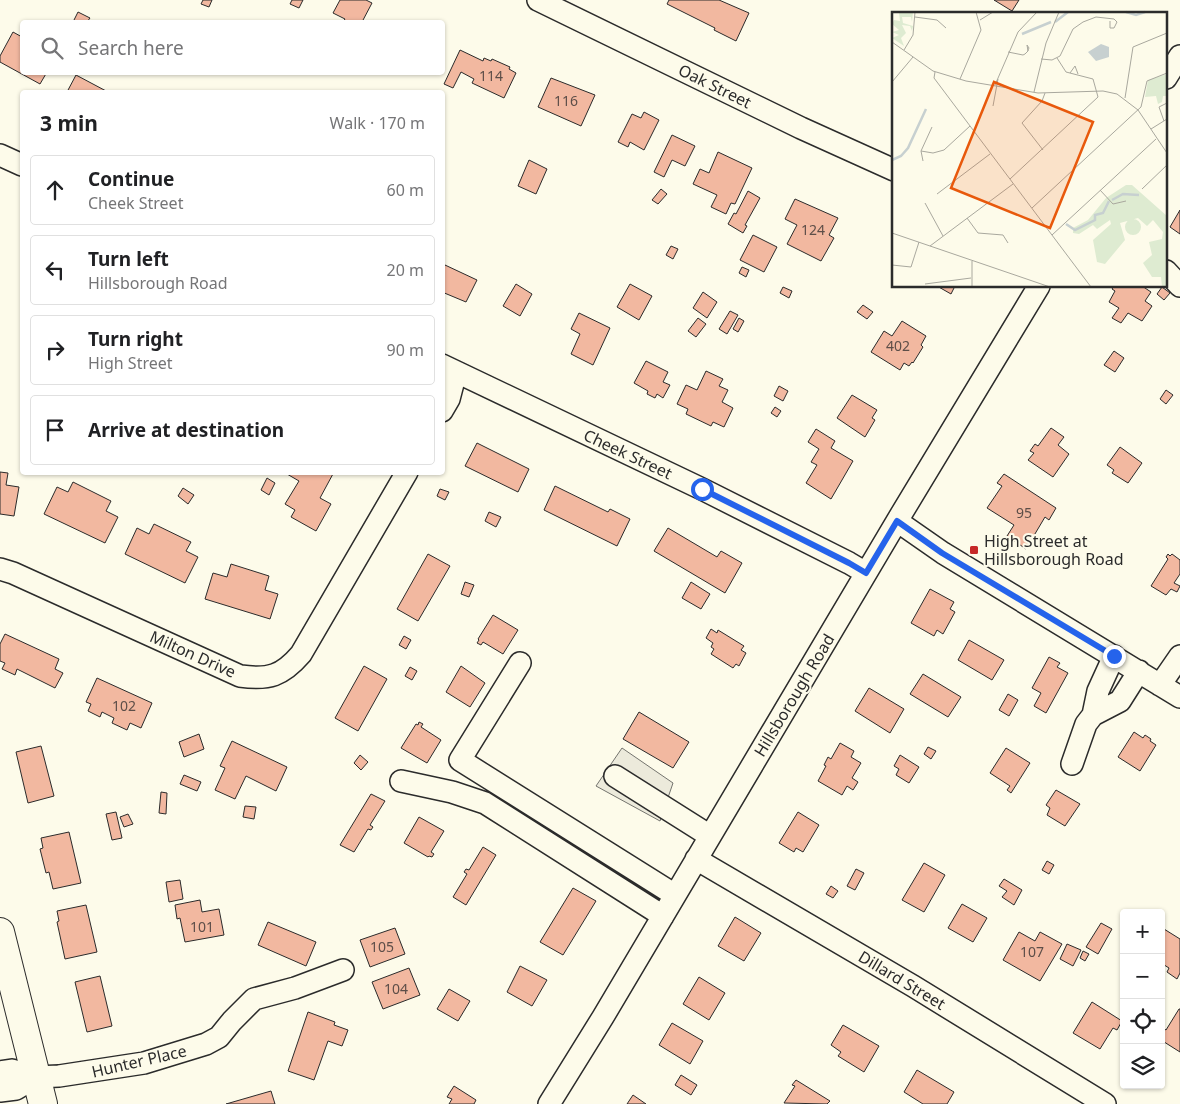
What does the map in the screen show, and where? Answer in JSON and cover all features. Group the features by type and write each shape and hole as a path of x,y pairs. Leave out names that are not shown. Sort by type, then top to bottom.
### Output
{"main road":[{"path":"0,932 43,1104"}],"street":[{"name":"Oak Street","path":"538,0 801,128 892,169"},
{"path":"1168,75 1180,56"},
{"path":"0,155 20,164"},
{"path":"1168,273 1180,286"},
{"name":"Hillsborough Road","path":"549,1104 1038,288"},
{"path":"445,406 449,399 450,369"},
{"name":"Cheek Street","path":"450,369 702,489 866,573"},
{"name":"Milton Drive","path":"0,569 13,573 240,676 259,678 274,675 291,666 302,654 405,475"},
{"path":"897,521 942,553 1180,697"},
{"path":"1093,715 1098,691 1114,656"},
{"path":"1160,685 1180,656"},
{"path":"520,663 460,760 675,895"},
{"path":"1072,764 1086,724 1093,715 1120,701 1139,671"},
{"path":"614,776 710,836"},
{"path":"402,782 452,792 485,803 663,916"},
{"name":"Dillard Street","path":"696,859 913,986 1105,1104"},
{"name":"Hunter Place","path":"36,1077 77,1074 144,1063 206,1044 220,1037 232,1021 254,999 295,988 344,970"},
{"path":"0,1072 12,1070 36,1077"},
{"path":"0,1091 16,1089 36,1077"}],"shaded area":[{"path":"622,748 673,783 660,821 596,786"}],"building":[{"path":"203,0 212,0 209,7 201,4"},
{"path":"292,0 303,0 299,8 290,4"},
{"path":"340,0 366,0 372,3 363,20 344,20 333,13"},
{"path":"669,0 719,0 749,13 736,41 714,30 715,28 667,4"},
{"path":"994,0 1019,0 1012,11"},
{"path":"78,12 90,18 88,20 74,20"},
{"path":"13,32 20,36 20,73 0,62 0,56"},
{"path":"460,50 483,61 484,58 491,61 492,59 510,67 509,69 516,73 504,98 472,83 474,79 461,72 453,88 444,84"},
{"path":"24,75 45,75 40,84"},
{"path":"76,75 104,90 68,90"},
{"path":"551,78 595,95 581,126 538,107"},
{"path":"644,112 659,120 644,150 630,142 628,147 618,142 632,114 641,118"},
{"path":"672,135 695,146 685,166 672,160 664,177 654,172"},
{"path":"718,152 752,168 735,204 731,203 726,214 711,207 717,195 693,184 700,169 709,173"},
{"path":"529,160 547,169 536,194 518,186"},
{"path":"661,189 667,194 658,204 652,200"},
{"path":"748,191 760,198 745,225 747,226 743,233 728,224 734,213 736,214"},
{"path":"795,199 838,218 829,235 834,238 821,261 787,244 797,225 785,219"},
{"path":"1180,210 1180,234 1170,227"},
{"path":"753,235 777,247 764,272 740,260"},
{"path":"671,246 678,249 673,259 666,255"},
{"path":"445,265 477,280 466,302 445,293"},
{"path":"742,267 749,270 746,277 739,273"},
{"path":"516,284 532,294 520,316 503,306"},
{"path":"630,284 652,296 639,320 617,307"},
{"path":"783,287 792,291 789,298 780,293"},
{"path":"940,288 954,288 951,294"},
{"path":"1145,288 1151,292 1145,301 1152,306 1142,321 1128,313 1121,323 1112,318 1119,308 1109,302 1115,291 1112,289"},
{"path":"1161,288 1170,293 1164,300 1157,294"},
{"path":"703,292 717,302 707,318 693,308"},
{"path":"863,305 873,312 867,319 857,312"},
{"path":"730,311 738,315 727,334 719,329"},
{"path":"579,313 610,328 593,365 571,354 580,334 571,329"},
{"path":"698,318 706,324 696,337 688,331"},
{"path":"739,318 744,321 738,332 733,329"},
{"path":"902,321 926,336 921,345 923,347 913,363 909,366 904,363 900,370 871,352 884,331 892,336"},
{"path":"1114,351 1124,358 1115,372 1104,365"},
{"path":"646,361 668,372 663,382 670,385 663,398 657,394 655,398 647,394 648,391 634,383"},
{"path":"706,371 723,379 719,386 728,390 722,402 733,408 724,427 713,422 711,426 686,414 688,409 677,404 686,385 697,390"},
{"path":"779,386 788,391 783,401 774,396"},
{"path":"1166,390 1173,395 1166,404 1160,399"},
{"path":"852,395 877,410 872,418 875,420 865,437 837,418"},
{"path":"775,407 781,411 777,417 771,413"},
{"path":"1051,428 1064,437 1058,445 1069,454 1053,477 1028,460 1034,453 1030,451 1035,444 1038,446"},
{"path":"816,429 835,441 831,448 853,461 831,499 806,483 817,465 811,462 819,449 808,442"},
{"path":"477,443 529,469 518,492 465,466"},
{"path":"1120,447 1142,463 1128,483 1112,473 1114,470 1107,465"},
{"path":"0,472 8,473 6,485 19,487 14,516 0,514"},
{"path":"1004,474 1056,508 1049,520 1045,517 1026,549 1007,536 1014,525 987,508 1002,486 997,483"},
{"path":"289,475 332,475 320,498 331,504 316,531 291,517 295,510 285,504 299,481"},
{"path":"267,478 275,483 269,495 261,490"},
{"path":"73,482 111,501 106,511 118,517 105,543 44,514 57,487 68,492"},
{"path":"555,486 608,512 610,509 630,519 617,546 544,510"},
{"path":"183,488 194,495 188,504 178,496"},
{"path":"440,489 449,492 445,500 437,496"},
{"path":"489,512 501,517 496,527 485,521"},
{"path":"154,524 191,542 186,551 198,557 185,583 125,554 137,528 149,534"},
{"path":"668,528 717,557 721,551 742,563 725,593 654,551"},
{"path":"428,554 450,566 418,621 397,609"},
{"path":"1168,554 1170,556 1172,554 1180,560 1180,574 1174,583 1180,586 1177,592 1171,589 1166,595 1151,586 1168,559 1166,557"},
{"path":"231,564 269,576 265,590 278,594 270,619 205,599 213,573 227,577"},
{"path":"465,582 474,585 469,597 461,594"},
{"path":"691,582 710,594 701,609 682,598"},
{"path":"930,589 954,602 950,609 955,612 943,634 937,630 934,636 911,623"},
{"path":"493,615 518,630 503,654 483,642 481,645 477,643"},
{"path":"711,629 717,633 718,630 744,646 741,650 746,653 739,666 736,664 733,668 711,654 714,649 711,647 713,643 706,638"},
{"path":"5,634 59,659 55,669 63,673 55,688 17,669 15,675 2,669 5,663 0,661 0,644"},
{"path":"404,636 411,640 406,649 399,645"},
{"path":"969,640 1004,660 992,680 958,660"},
{"path":"1049,657 1060,663 1057,667 1068,673 1046,713 1034,706 1041,693 1032,688"},
{"path":"364,666 387,679 358,731 335,718"},
{"path":"461,666 485,683 470,707 446,692"},
{"path":"410,667 417,671 412,680 405,676"},
{"path":"923,674 961,697 948,717 910,694"},
{"path":"97,678 152,703 141,728 130,723 127,730 112,723 114,718 102,712 100,717 88,711 91,704 86,702"},
{"path":"869,688 904,709 890,733 855,711"},
{"path":"1008,694 1018,700 1009,716 999,710"},
{"path":"639,712 689,742 673,768 623,739"},
{"path":"419,722 423,724 421,727 441,740 427,763 401,748"},
{"path":"1134,732 1143,738 1145,735 1156,745 1140,771 1118,757"},
{"path":"199,734 204,749 184,757 179,742"},
{"path":"232,741 287,767 276,791 246,776 235,799 215,790 225,768 220,766"},
{"path":"840,743 854,751 851,757 861,763 852,778 858,782 853,790 847,786 842,795 818,781 826,766 824,765 828,757 831,759"},
{"path":"41,746 54,796 28,803 16,752"},
{"path":"928,747 936,751 931,759 924,754"},
{"path":"1006,748 1030,763 1011,793 1007,790 1010,786 990,773"},
{"path":"360,755 368,762 361,770 354,763"},
{"path":"900,755 919,767 909,783 896,775 899,769 894,766"},
{"path":"184,775 201,782 197,791 180,784"},
{"path":"1056,790 1080,804 1065,826 1047,815 1050,808 1046,805"},
{"path":"161,792 167,793 166,814 159,813"},
{"path":"371,794 385,801 370,825 373,827 371,830 368,829 354,852 340,845"},
{"path":"245,806 256,807 254,819 243,817"},
{"path":"116,812 122,838 112,840 106,814"},
{"path":"798,812 819,825 803,852 796,848 794,852 779,843"},
{"path":"128,814 133,824 124,827 120,817"},
{"path":"419,817 444,831 431,852 434,854 432,857 428,857 404,843"},
{"path":"69,832 81,883 53,889 49,872 46,873 40,849 43,848 41,838"},
{"path":"483,847 496,855 466,905 453,897 467,874 464,872 466,869 469,870"},
{"path":"1047,861 1054,865 1049,874 1042,870"},
{"path":"924,863 945,875 924,912 902,900"},
{"path":"856,869 864,873 855,890 847,886"},
{"path":"1004,879 1022,890 1014,905 1002,897 1007,891 999,886"},
{"path":"180,880 183,899 169,902 166,882"},
{"path":"831,886 838,891 833,898 826,894"},
{"path":"573,888 596,901 563,955 540,942"},
{"path":"200,900 202,912 219,909 224,935 185,942 180,918 177,919 175,905"},
{"path":"962,904 987,918 973,942 948,928"},
{"path":"86,905 97,952 65,959 57,922 59,921 57,911"},
{"path":"735,917 761,933 744,961 718,946"},
{"path":"268,922 316,942 306,966 258,945"},
{"path":"1101,923 1112,929 1098,954 1086,947"},
{"path":"395,928 405,954 370,967 360,940"},
{"path":"1165,930 1180,939 1180,973 1177,979 1167,972 1169,968 1165,966"},
{"path":"1019,932 1035,941 1040,932 1062,944 1040,981 1003,960"},
{"path":"1067,944 1081,950 1073,966 1060,959"},
{"path":"1083,951 1089,954 1085,961 1080,958"},
{"path":"520,966 547,980 532,1006 507,992"},
{"path":"409,968 420,995 383,1009 372,982"},
{"path":"100,976 112,1026 87,1032 75,982"},
{"path":"699,977 725,993 709,1020 683,1004"},
{"path":"449,989 470,1001 458,1021 437,1009"},
{"path":"1092,1002 1120,1020 1117,1030 1113,1028 1100,1049 1073,1033"},
{"path":"1180,1009 1180,1052 1165,1043 1166,1030"},
{"path":"308,1012 335,1022 334,1025 348,1030 342,1046 328,1041 314,1080 288,1071"},
{"path":"672,1023 703,1041 690,1064 659,1045"},
{"path":"843,1025 879,1046 864,1072 838,1056 841,1052 831,1045"},
{"path":"917,1070 954,1092 947,1104 923,1104 904,1092"},
{"path":"681,1075 697,1085 691,1095 675,1085"},
{"path":"796,1080 830,1101 827,1104 784,1103 795,1086 792,1085"},
{"path":"454,1086 476,1100 474,1104 449,1104 452,1099 447,1097"},
{"path":"271,1091 275,1104 226,1104"},
{"path":"633,1095 646,1104 627,1104"}],"place":[{"name":"High Street at Hillsborough Road","path":"974,550"}],"route":[{"path":"702,489 866,573 897,521 942,553 1114,656"}]}
